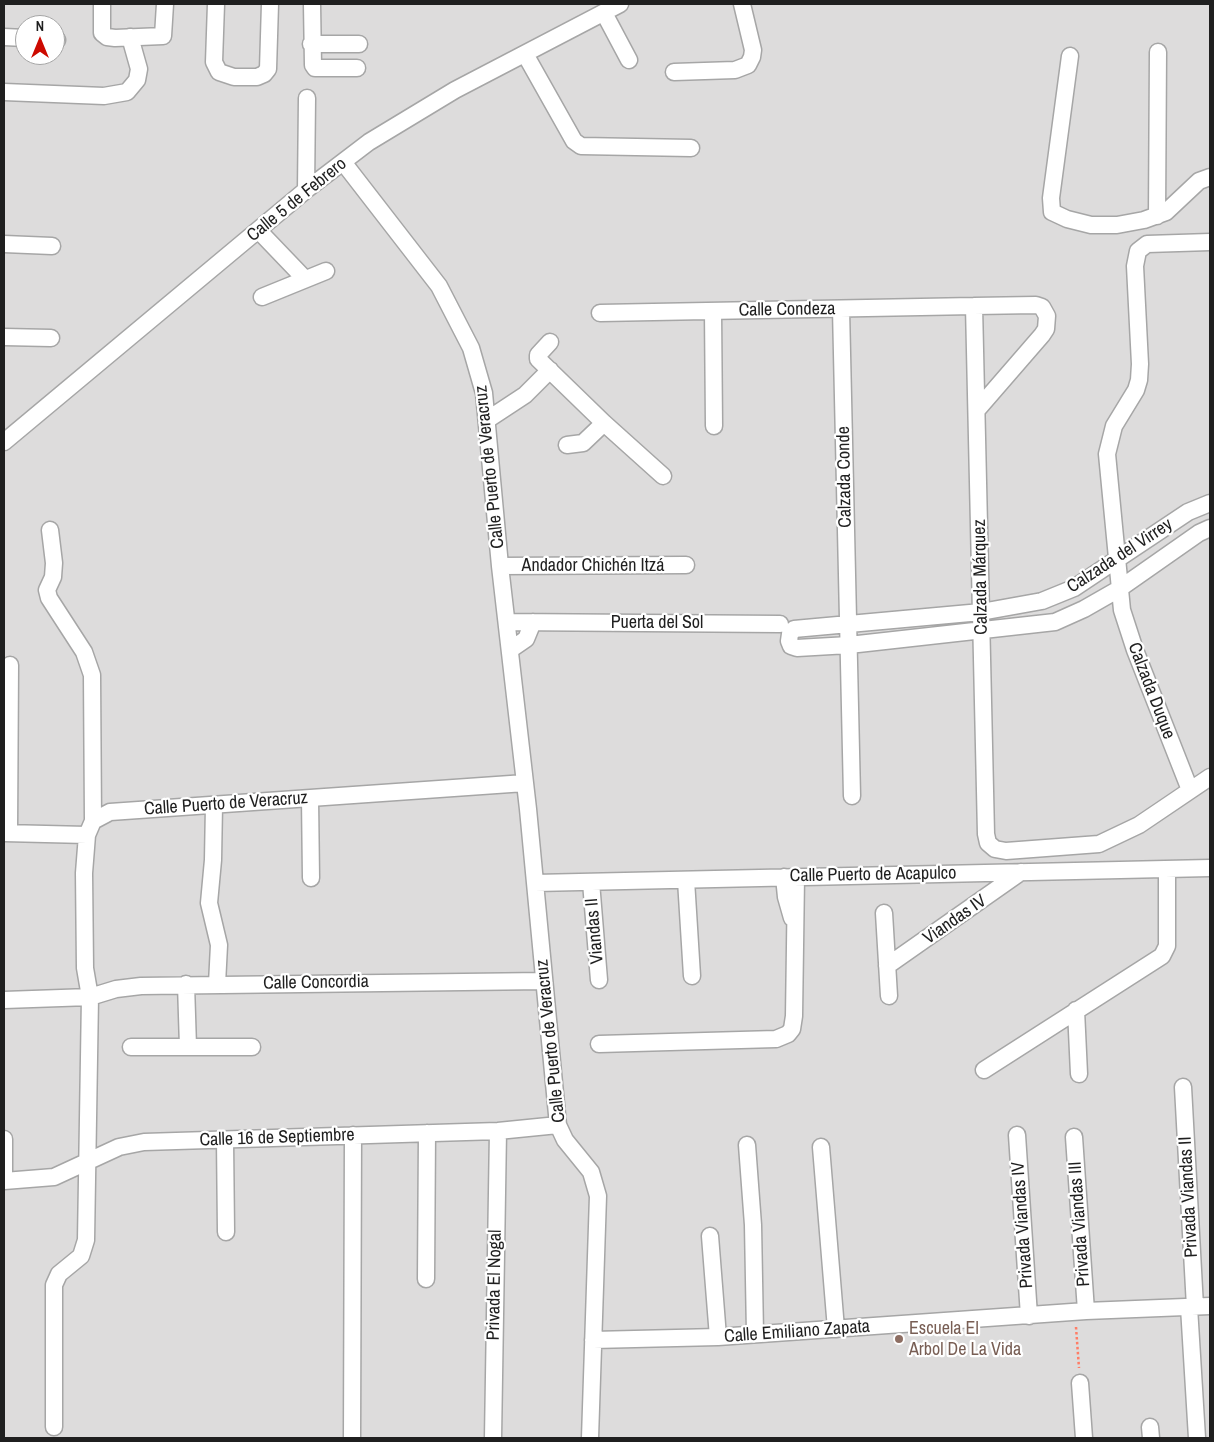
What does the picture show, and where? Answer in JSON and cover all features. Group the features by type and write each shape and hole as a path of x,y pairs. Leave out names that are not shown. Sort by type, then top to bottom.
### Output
{"street":[{"path":"102,4 102,33 110,38 163,36 165,4"},
{"path":"216,4 216,68 226,76 257,77 264,74 270,61 270,4"},
{"path":"312,4 312,62 315,68 357,68"},
{"name":"Calle 5 de Febrero","path":"4,442 306,190 395,124 455,90 620,4"},
{"path":"674,72 735,70 748,65 753,50 742,4"},
{"path":"604,13 629,60"},
{"path":"4,92 104,96 128,92 137,80 138,69 130,38"},
{"path":"312,44 360,44"},
{"path":"1157,216 1158,52"},
{"path":"525,54 574,141 581,146 691,148"},
{"path":"1070,56 1051,198 1052,212 1080,223 1102,226 1144,220 1157,216 1175,205 1199,181 1210,177"},
{"path":"306,190 307,98"},
{"name":"Calle Puerto de Veracruz","path":"343,162 439,286 451,307 476,364 484,393 500,566 525,783 558,1125 565,1140 591,1172 596,1186 598,1204 590,1438"},
{"path":"259,231 306,279"},
{"name":"Calzada Duque","path":"1190,790 1127,630 1119,588 1107,454 1114,426 1136,390 1140,373 1135,260 1138,251 1146,244 1210,242"},
{"path":"4,244 52,246"},
{"path":"262,297 326,271"},
{"name":"Calle Condeza","path":"600,313 1036,305 1045,311 1048,316 1046,329 977,410"},
{"name":"Calzada Márquez","path":"974,306 986,834 991,847 1006,851 1099,844 1124,834 1190,790"},
{"name":"Calzada Conde","path":"842,309 852,796"},
{"path":"713,311 714,426"},
{"path":"4,337 50,338"},
{"path":"550,342 538,355 538,359 604,423 663,476"},
{"path":"488,420 525,394 550,370"},
{"path":"567,445 583,442 604,423"},
{"name":"Calzada del Virrey","path":"1210,503 1188,512 1116,558 1088,579 1058,596 1042,602 981,612 794,629 789,637 794,648 850,645 982,632 1055,622 1084,610 1210,528"},
{"path":"50,530 54,562 53,577 47,590 49,598 84,652 92,675 90,828 84,934 85,968 90,996 85,1248 81,1256 58,1274 54,1285 54,1427"},
{"name":"Andador Chichén Itzá","path":"500,566 686,565"},
{"name":"Puerta del Sol","path":"507,622 780,624"},
{"path":"510,650 526,639 533,622"},
{"path":"10,665 6,833 90,828"},
{"path":"1190,790 1210,777"},
{"name":"Calle Puerto de Veracruz","path":"90,828 110,812 525,783"},
{"path":"310,798 312,878"},
{"path":"214,805 213,860 209,903 219,945 217,984"},
{"name":"Calle Puerto de Acapulco","path":"535,883 1210,868"},
{"path":"984,1070 1162,956 1167,946 1168,869"},
{"name":"Viandas IV","path":"887,966 1021,872"},
{"path":"599,1044 776,1039 788,1034 792,1029 794,1016 794,925 790,877"},
{"path":"686,880 692,976"},
{"name":"Viandas II","path":"591,882 599,980"},
{"path":"884,912 889,996"},
{"name":"Calle Concordia","path":"4,1000 90,996 128,986 544,981"},
{"path":"192,984 193,1047"},
{"path":"1076,1010 1080,1074"},
{"path":"131,1047 252,1047"},
{"name":"Privada Viandas II","path":"1183,1087 1198,1306 1197,1438"},
{"name":"Calle 16 de Septiembre","path":"4,1180 54,1177 109,1151 129,1144 498,1131 558,1125"},
{"name":"Privada El Nogal","path":"493,1438 498,1131"},
{"path":"426,1133 426,1279"},
{"path":"352,1438 354,1135"},
{"name":"Privada Viandas IV","path":"1017,1135 1029,1316"},
{"name":"Privada Viandas III","path":"1074,1137 1080,1312"},
{"path":"4,1139 4,1180"},
{"path":"226,1140 226,1232"},
{"path":"746,1146 753,1225 755,1334"},
{"path":"821,1147 836,1329"},
{"path":"710,1236 718,1337"},
{"name":"Calle Emiliano Zapata","path":"593,1340 718,1337 1080,1312 1198,1306"},
{"path":"1080,1383 1084,1438"}],"path":[{"path":"1080,1312 1080,1383"}],"shaded area":[{"path":"4,4 1210,4 1210,1438 4,1438"}],"place":[{"name":"Escuela El Arbol De La Vida","path":"899,1339"}]}
